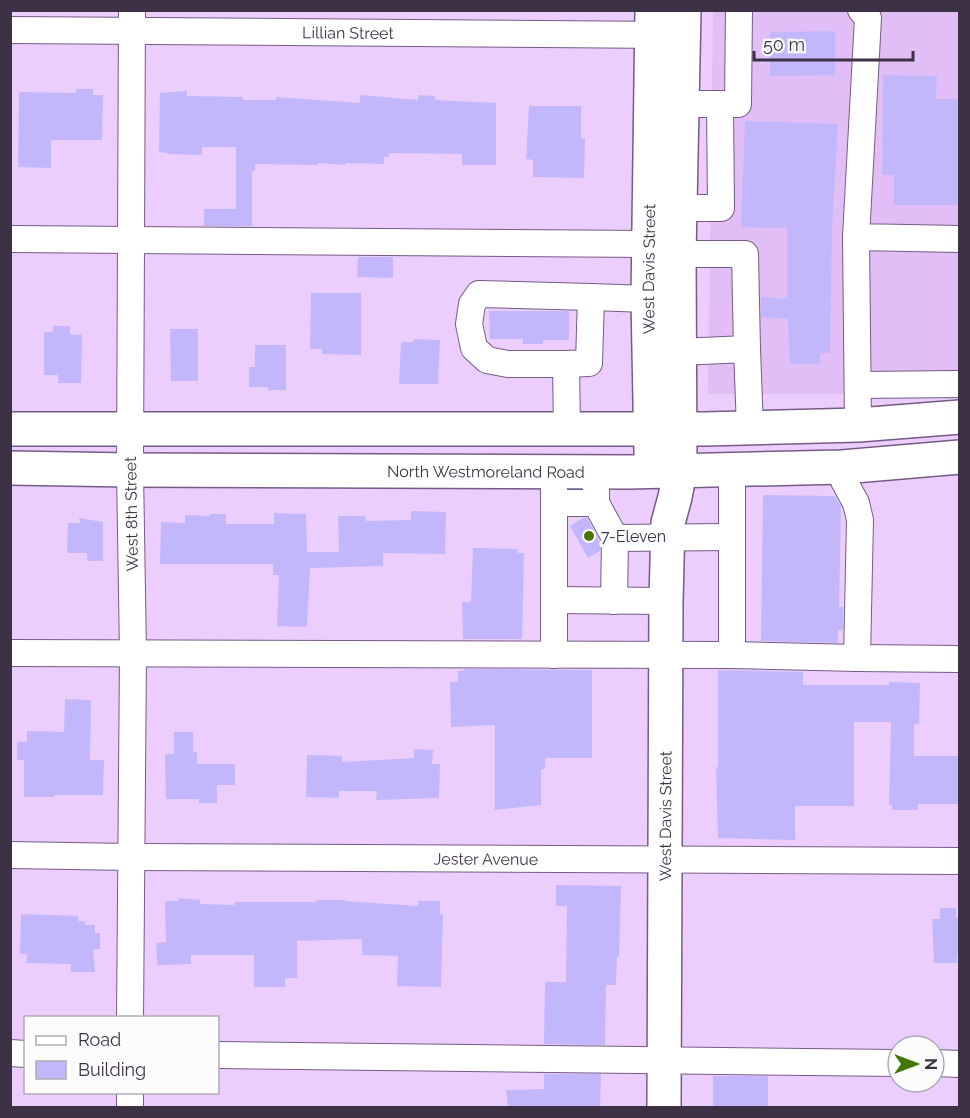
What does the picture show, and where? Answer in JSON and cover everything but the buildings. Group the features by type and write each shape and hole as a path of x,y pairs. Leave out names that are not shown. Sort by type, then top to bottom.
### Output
{"main road":[{"name":"West Davis Street","path":"652,23 664,249 679,352 665,430"},
{"name":"West Davis Street","path":"664,1107 668,530 665,430 648,299 680,208 684,23"},
{"path":"10,429 665,430 858,425 960,417"},
{"path":"850,466 858,425"},
{"name":"North Westmoreland Road","path":"10,468 129,470 596,487 665,471 850,466 960,457"}],"street":[{"path":"682,104 738,104 739,10"},
{"path":"858,425 856,237 868,18 861,10"},
{"name":"Lillian Street","path":"10,30 132,21 684,23"},
{"name":"West 8th Street","path":"130,1016 133,654 129,470 132,21"},
{"path":"680,208 721,208 720,104"},
{"path":"856,237 960,239"},
{"path":"10,239 664,249 745,254 750,428"},
{"path":"591,297 589,363 508,364 487,360 474,348 469,324 472,304 479,294 591,297 648,299"},
{"path":"679,352 747,350"},
{"path":"566,363 567,429"},
{"path":"858,385 960,384"},
{"path":"850,466 844,481 856,502 860,520 857,658"},
{"path":"732,469 732,655"},
{"path":"554,487 554,655"},
{"path":"596,487 615,538 615,601"},
{"path":"615,538 668,530 732,537"},
{"path":"554,600 666,602"},
{"path":"10,653 732,655 960,659"},
{"name":"Jester Avenue","path":"10,855 960,861"},
{"path":"219,1055 886,1063"}],"shaded area":[{"path":"713,11 959,11 959,394 708,394"}],"place":[{"name":"7-Eleven","path":"589,536"}]}
